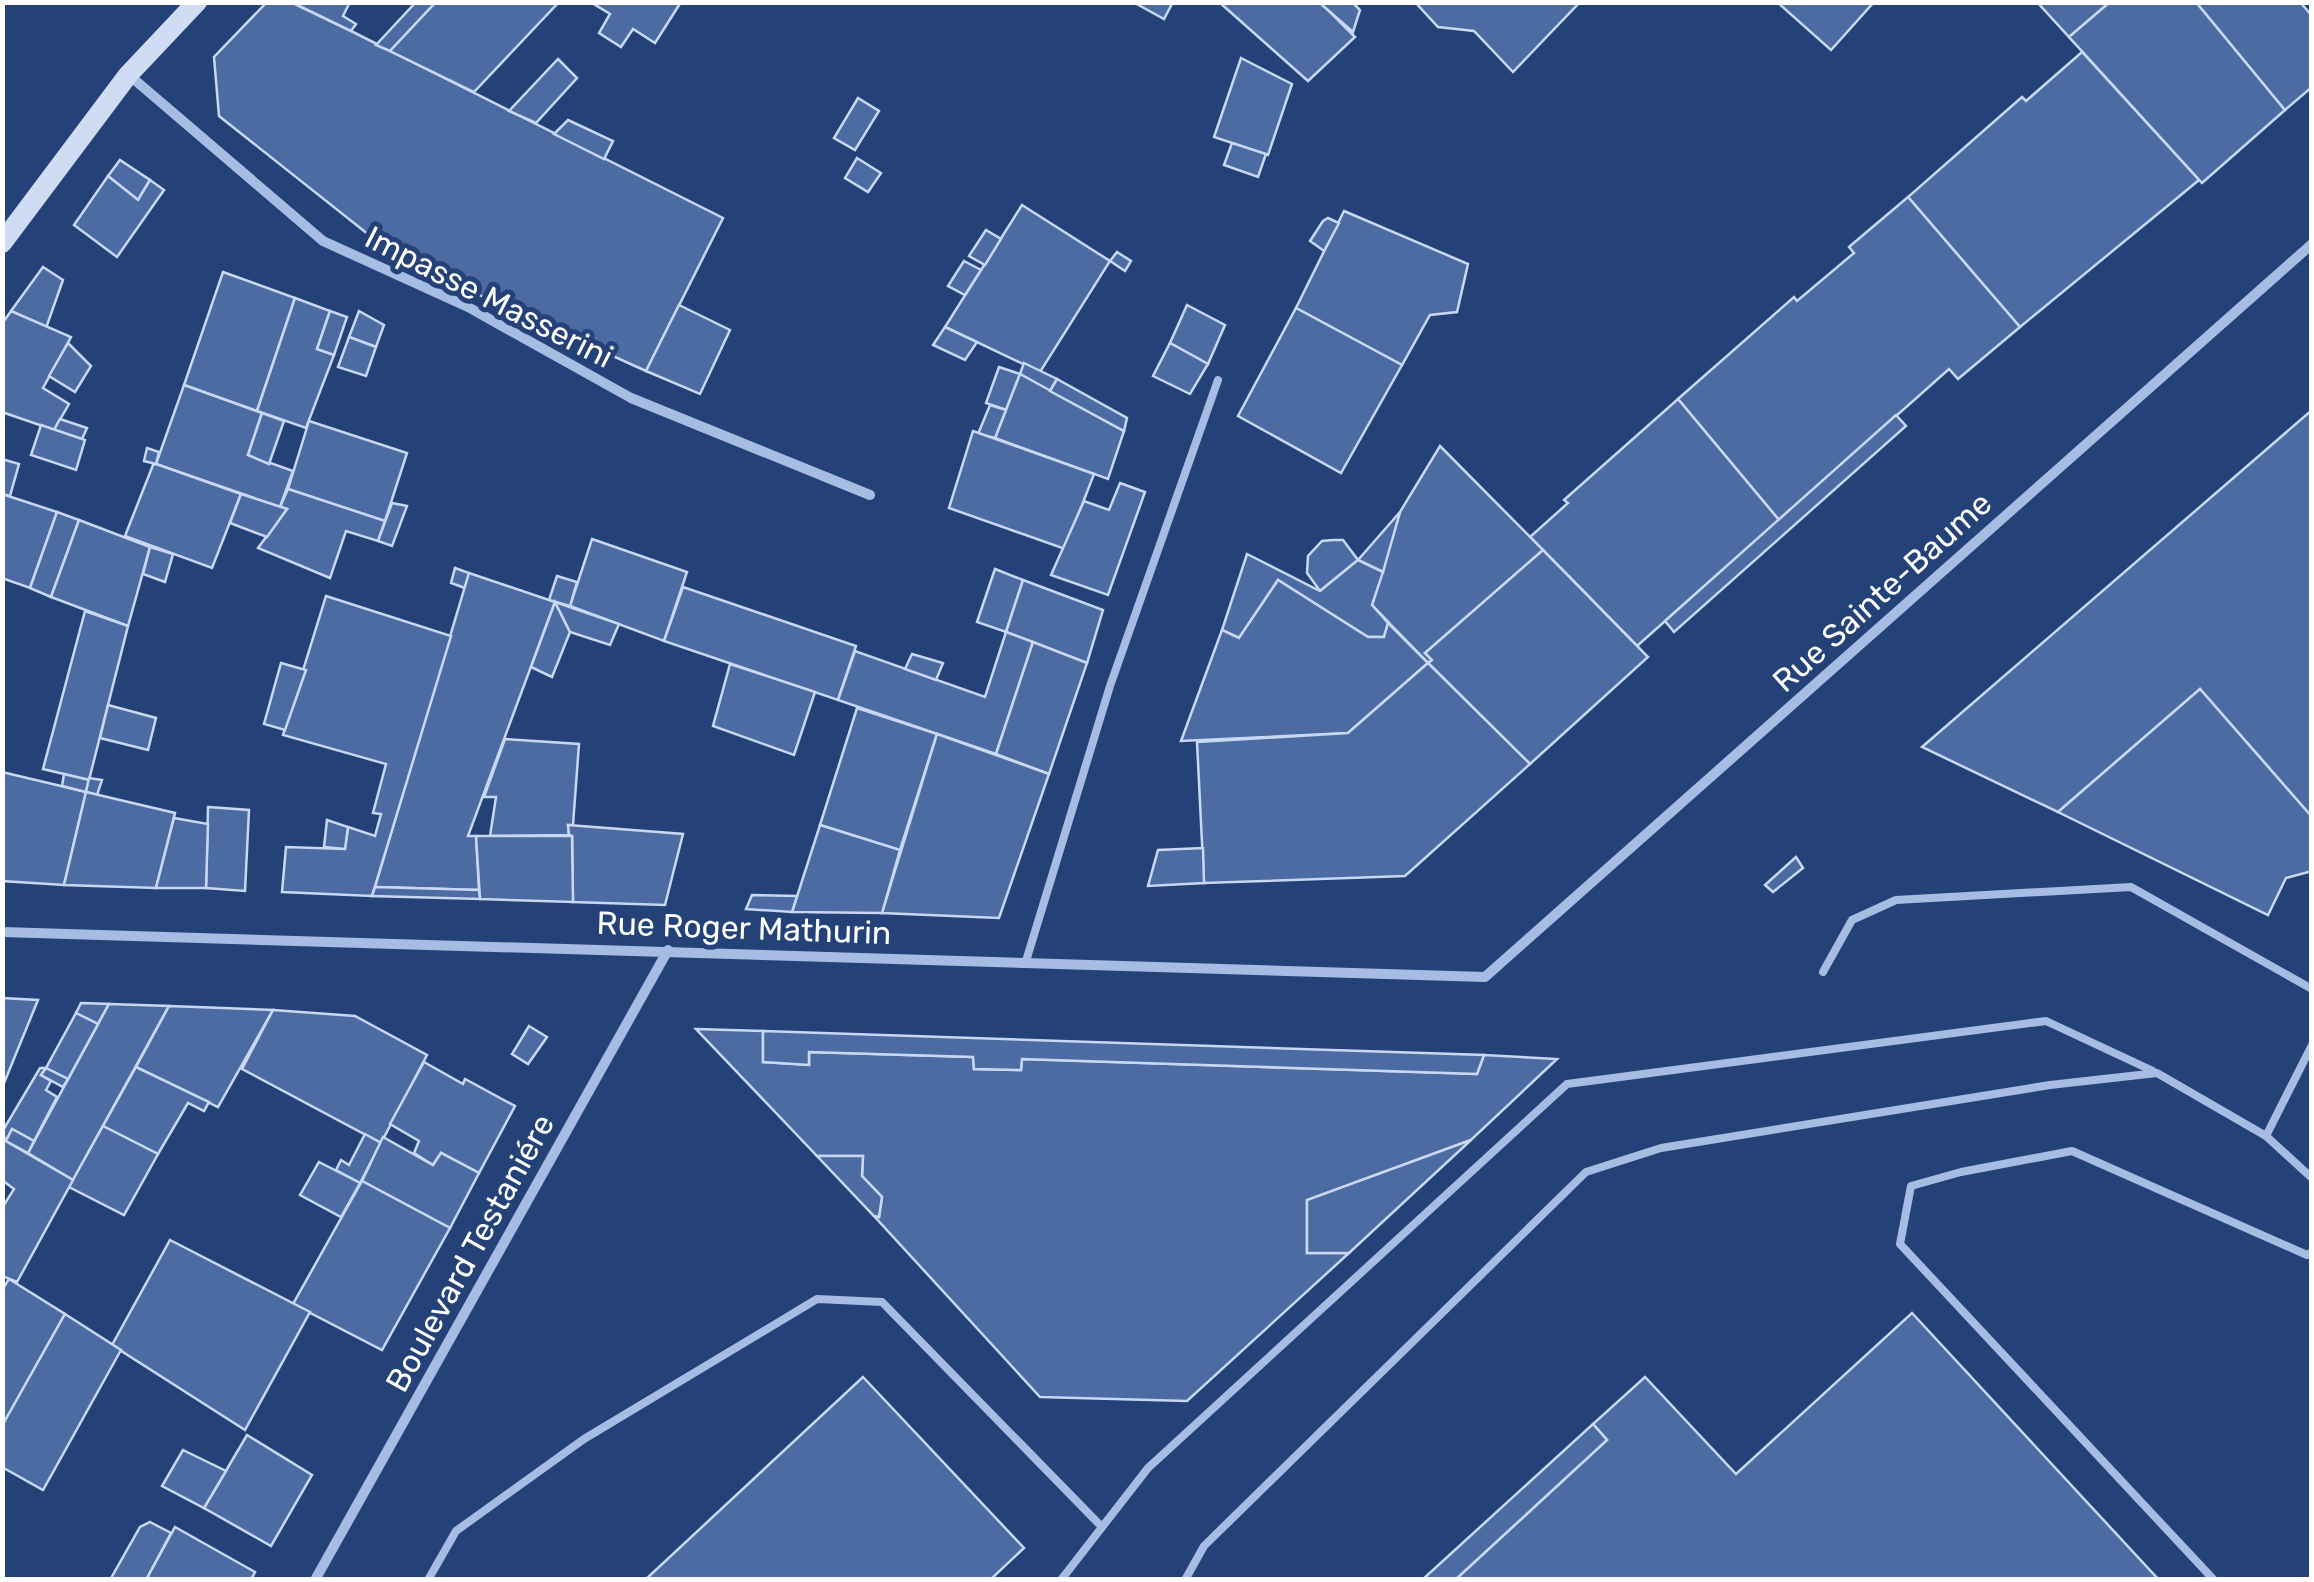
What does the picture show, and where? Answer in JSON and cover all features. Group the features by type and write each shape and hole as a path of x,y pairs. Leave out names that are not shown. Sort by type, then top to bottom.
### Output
{"street":[{"path":"2,243 128,75 197,2"},
{"name":"Impasse Masserini","path":"128,75 324,241 468,307 630,398 870,495"},
{"name":"Rue Sainte-Baume","path":"1485,977 2312,244"},
{"name":"Rue Roger Mathurin","path":"2,932 1485,977"},
{"name":"Boulevard Testaniére","path":"316,1580 668,950"}],"lane":[{"path":"1026,962 1110,686 1218,380"},
{"path":"1823,972 1852,920 1896,900 2131,887 2312,989"},
{"path":"1061,1580 1148,1468 1568,1084 2046,1021 2158,1072 2266,1136 2312,1178"},
{"path":"2266,1136 2312,1046"},
{"path":"1185,1580 1204,1546 1586,1172 1661,1148 2050,1085 2158,1072"},
{"path":"2214,1580 1900,1244 1911,1186 1961,1172 2072,1151 2307,1255 2312,1252"},
{"path":"428,1580 456,1531 584,1439 816,1299 882,1302 1100,1526"}],"building":[{"path":"267,2 291,2 723,218 646,371 485,298 369,235 219,116 214,57"},
{"path":"291,2 350,2 343,16 356,24 351,31"},
{"path":"416,2 436,2 390,51 376,45"},
{"path":"436,2 559,2 474,92 390,51"},
{"path":"681,2 655,43 633,29 621,47 599,33 610,14 592,3"},
{"path":"1133,2 1173,2 1164,19"},
{"path":"1219,2 1320,2 1355,37 1308,81"},
{"path":"1352,2 1360,10 1353,32 1321,4"},
{"path":"1415,2 1580,2 1513,72 1474,31 1438,27"},
{"path":"1777,2 1874,2 1831,50"},
{"path":"2037,2 2110,2 2069,37"},
{"path":"2110,2 2196,2 2285,110 2202,183 2069,37"},
{"path":"2196,2 2300,2 2312,16 2312,87 2285,110"},
{"path":"2082,52 2199,180 2020,327 1908,197 2022,97 2026,101"},
{"path":"1241,58 1292,84 1268,155 1214,137"},
{"path":"558,59 577,78 536,123 509,111"},
{"path":"858,98 879,111 855,150 834,138"},
{"path":"568,120 613,141 604,159 554,134"},
{"path":"1232,143 1266,154 1258,177 1224,165"},
{"path":"857,158 881,173 868,192 845,178"},
{"path":"120,160 150,180 138,200 108,176"},
{"path":"108,176 138,200 150,180 164,190 117,257 74,225"},
{"path":"1908,197 2020,327 1958,379 1949,369 1779,520 1678,399 1794,297 1797,301 1854,253 1849,247"},
{"path":"1022,205 1110,261 1040,372 945,327"},
{"path":"1344,211 1468,264 1457,312 1430,315 1402,365 1296,308"},
{"path":"1328,218 1339,223 1324,251 1310,241"},
{"path":"986,230 1001,239 985,265 969,256"},
{"path":"1117,252 1131,261 1125,271 1110,261"},
{"path":"964,261 981,270 965,295 948,286"},
{"path":"43,267 63,280 46,328 11,311"},
{"path":"223,272 295,298 257,411 184,385"},
{"path":"295,298 330,311 317,349 334,355 306,428 257,411"},
{"path":"679,305 730,330 700,394 646,371"},
{"path":"1187,305 1225,325 1208,364 1170,343"},
{"path":"1296,308 1402,365 1341,473 1238,416"},
{"path":"11,311 71,337 43,388 69,404 54,430 2,412 2,324"},
{"path":"330,311 347,317 334,355 317,349"},
{"path":"359,311 384,325 376,347 349,337"},
{"path":"945,327 977,342 965,360 933,345"},
{"path":"349,337 376,347 366,376 338,367"},
{"path":"68,343 91,366 75,392 49,376"},
{"path":"1170,343 1208,364 1190,394 1153,376"},
{"path":"1024,363 1057,379 1050,391 1020,374"},
{"path":"999,367 1020,374 1006,410 986,403"},
{"path":"1020,374 1124,431 1108,479 995,438"},
{"path":"1057,379 1127,418 1124,431 1050,391"},
{"path":"184,385 262,413 248,455 293,471 280,507 156,464"},
{"path":"1678,399 1779,520 1637,646 1530,537 1568,503 1564,500"},
{"path":"990,405 1006,410 995,438 978,434"},
{"path":"2312,410 2312,817 2200,689 2058,812 1922,747"},
{"path":"262,413 284,421 269,464 248,455"},
{"path":"1896,415 1906,426 1674,632 1665,621"},
{"path":"60,419 87,428 82,439 54,430"},
{"path":"309,421 407,453 385,521 288,489"},
{"path":"41,425 85,440 76,470 31,455"},
{"path":"973,431 1094,474 1065,549 949,508"},
{"path":"1440,446 1543,550 1425,653 1432,660 1428,663 1372,605 1400,512"},
{"path":"147,448 159,452 156,464 144,461"},
{"path":"2,459 19,464 10,496 2,494"},
{"path":"156,464 241,494 212,568 125,536"},
{"path":"1120,483 1145,492 1108,595 1051,575 1084,501 1109,510"},
{"path":"288,489 385,521 378,541 346,531 330,578 258,548 287,509 280,507"},
{"path":"2,494 57,512 30,588 2,578"},
{"path":"241,494 287,509 267,537 230,523"},
{"path":"392,503 407,506 392,546 378,541"},
{"path":"57,512 79,520 51,597 30,588"},
{"path":"1400,512 1383,572 1358,560"},
{"path":"79,520 150,547 128,626 51,597"},
{"path":"592,539 687,572 664,641 570,606"},
{"path":"1343,540 1358,560 1320,591 1307,573 1308,556 1322,541"},
{"path":"150,547 173,554 165,582 143,574"},
{"path":"1543,550 1648,657 1530,764 1428,663 1432,660 1425,653"},
{"path":"1247,554 1320,591 1358,560 1383,572 1372,605 1388,623 1384,637 1368,637 1278,580 1239,638 1222,630"},
{"path":"455,568 469,573 465,588 451,583"},
{"path":"995,569 1023,580 1006,632 977,622"},
{"path":"469,573 555,602 468,836 476,836 479,890 375,887"},
{"path":"557,576 577,582 570,606 549,600"},
{"path":"1023,580 1103,610 1087,663 1006,632"},
{"path":"1278,580 1368,637 1384,637 1388,623 1428,663 1348,733 1181,741 1222,630 1239,638"},
{"path":"683,587 856,646 838,700 664,641"},
{"path":"326,596 451,636 372,896 282,892 286,847 345,849 348,827 375,836 381,814 373,813 386,764 283,735"},
{"path":"555,602 570,632 552,677 531,667"},
{"path":"555,602 619,624 610,645 570,632"},
{"path":"85,611 128,626 89,780 43,769"},
{"path":"1006,632 1033,642 996,754 838,700 855,651 985,697"},
{"path":"1033,642 1087,663 1049,774 996,754"},
{"path":"912,654 943,663 936,680 905,669"},
{"path":"281,663 306,670 285,730 264,724"},
{"path":"1428,663 1530,764 1405,876 1204,883 1197,742 1348,733"},
{"path":"730,664 815,692 794,755 713,726"},
{"path":"2200,689 2312,817 2312,871 2286,878 2268,915 2058,812"},
{"path":"108,705 156,718 148,750 100,738"},
{"path":"857,708 937,734 900,850 820,825"},
{"path":"937,734 1049,774 999,918 882,913"},
{"path":"505,739 579,744 569,835 490,836 496,797 484,797"},
{"path":"2,772 86,792 64,885 2,881"},
{"path":"64,774 89,780 86,792 62,786"},
{"path":"89,778 102,780 97,795 86,792"},
{"path":"86,792 175,813 156,888 64,885"},
{"path":"208,807 249,810 245,891 206,888"},
{"path":"174,818 208,824 206,888 156,888"},
{"path":"327,820 348,827 345,849 324,847"},
{"path":"568,825 683,834 665,905 573,902 572,836"},
{"path":"820,825 900,850 882,913 792,912"},
{"path":"476,836 572,836 573,902 480,899"},
{"path":"1203,848 1204,883 1148,886 1158,850"},
{"path":"1796,857 1803,868 1773,892 1765,885"},
{"path":"375,887 479,890 480,899 372,896"},
{"path":"752,895 797,896 792,912 746,909"},
{"path":"2,998 38,1000 2,1088"},
{"path":"81,1003 109,1004 98,1024 76,1013"},
{"path":"109,1004 169,1006 73,1180 28,1153"},
{"path":"169,1006 273,1010 218,1107 136,1067"},
{"path":"273,1010 355,1016 427,1055 381,1143 242,1069"},
{"path":"76,1013 98,1024 68,1079 46,1068"},
{"path":"529,1026 547,1037 528,1064 512,1054"},
{"path":"696,1029 763,1031 763,1062 809,1065 809,1052 973,1057 974,1069 1021,1070 1022,1059 1477,1074 1484,1055 1557,1059 1471,1140 1307,1200 1307,1253 1349,1253 1187,1401 1040,1397 874,1216 879,1217 882,1197 862,1176 863,1156 817,1156"},
{"path":"763,1031 1484,1055 1477,1074 1022,1059 1021,1070 974,1069 973,1057 809,1052 809,1065 763,1062"},
{"path":"424,1062 515,1106 479,1173 441,1153 433,1165 414,1153 419,1141 390,1124"},
{"path":"136,1067 209,1102 204,1111 188,1103 158,1154 103,1126"},
{"path":"40,1068 46,1068 41,1075 51,1081 46,1090 57,1097 34,1141 12,1129 6,1141 2,1132"},
{"path":"46,1068 68,1079 63,1087 41,1075"},
{"path":"103,1126 158,1154 124,1215 69,1187"},
{"path":"12,1129 34,1141 28,1153 6,1141"},
{"path":"365,1134 381,1143 360,1183 336,1170 341,1160 349,1165"},
{"path":"383,1137 433,1165 441,1153 479,1173 450,1228 362,1181"},
{"path":"2,1139 73,1180 17,1282 2,1276 2,1208 14,1189 2,1180"},
{"path":"1471,1140 1349,1253 1307,1253 1307,1200"},
{"path":"817,1156 863,1156 862,1176 882,1197 879,1217 874,1216"},
{"path":"319,1162 360,1183 341,1217 300,1195"},
{"path":"362,1181 450,1228 382,1350 293,1304"},
{"path":"170,1240 310,1312 245,1430 112,1345"},
{"path":"9,1279 65,1314 2,1426 2,1290"},
{"path":"1912,1313 2159,1580 1455,1580 1607,1440 1593,1424 1645,1377 1736,1474"},
{"path":"65,1314 121,1350 43,1490 2,1467 2,1426"},
{"path":"863,1377 1024,1548 990,1580 645,1580"},
{"path":"1593,1424 1607,1440 1455,1580 1422,1580"},
{"path":"247,1435 312,1475 271,1546 204,1508"},
{"path":"183,1450 226,1471 204,1508 162,1486"},
{"path":"150,1522 171,1533 146,1580 110,1580 140,1527"},
{"path":"175,1527 255,1572 251,1580 146,1580"}]}
